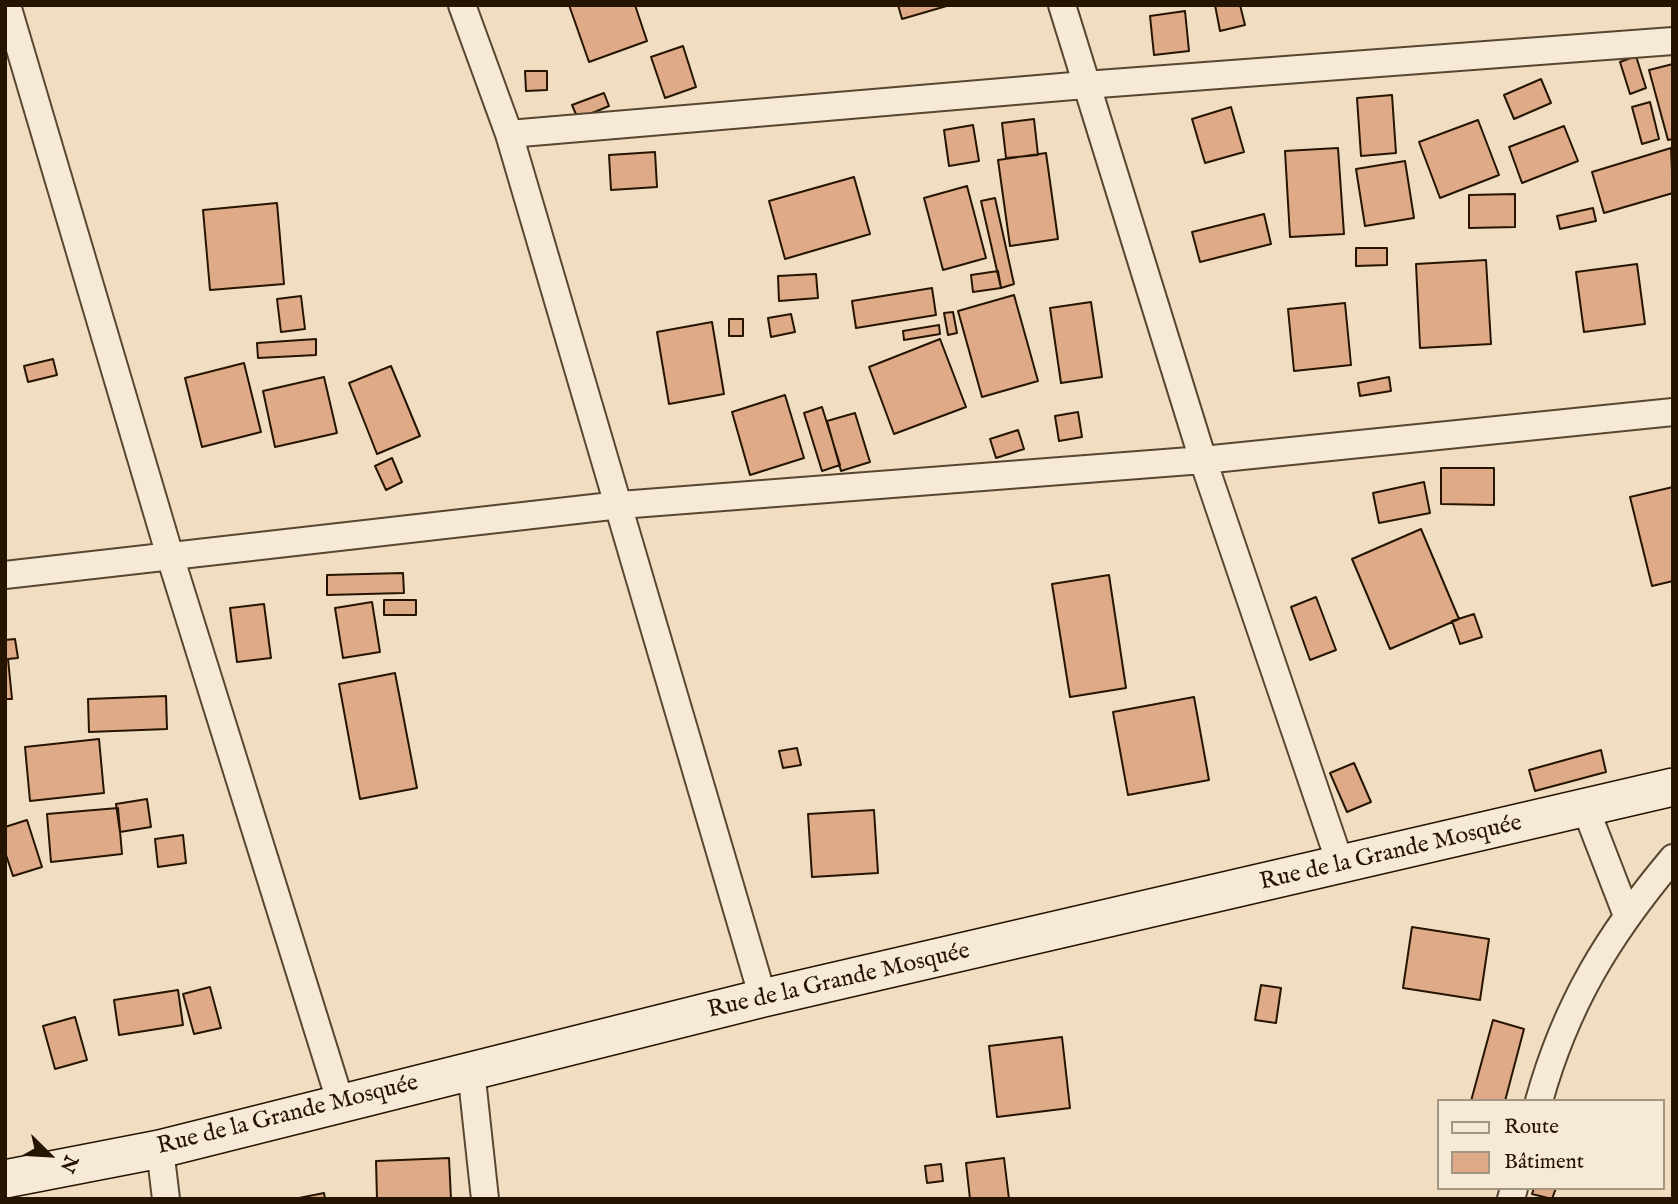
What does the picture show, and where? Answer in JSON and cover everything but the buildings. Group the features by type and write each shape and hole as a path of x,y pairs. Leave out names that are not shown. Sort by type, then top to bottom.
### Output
{"street":[{"path":"7,5 170,556 341,1104"},
{"path":"463,5 509,134 763,998"},
{"path":"1062,5 1203,460 1341,866"},
{"path":"509,134 1085,85 1673,41"},
{"path":"5,575 620,505 1203,460 1673,412"},
{"name":"Rue de la Grande Mosquée","path":"5,1179 160,1149 763,998 1673,787"},
{"path":"1585,807 1626,913"},
{"path":"1540,1099 1547,1071 1582,986 1626,913 1673,858"},
{"path":"471,1070 485,1199"},
{"path":"160,1149 166,1199"}]}
